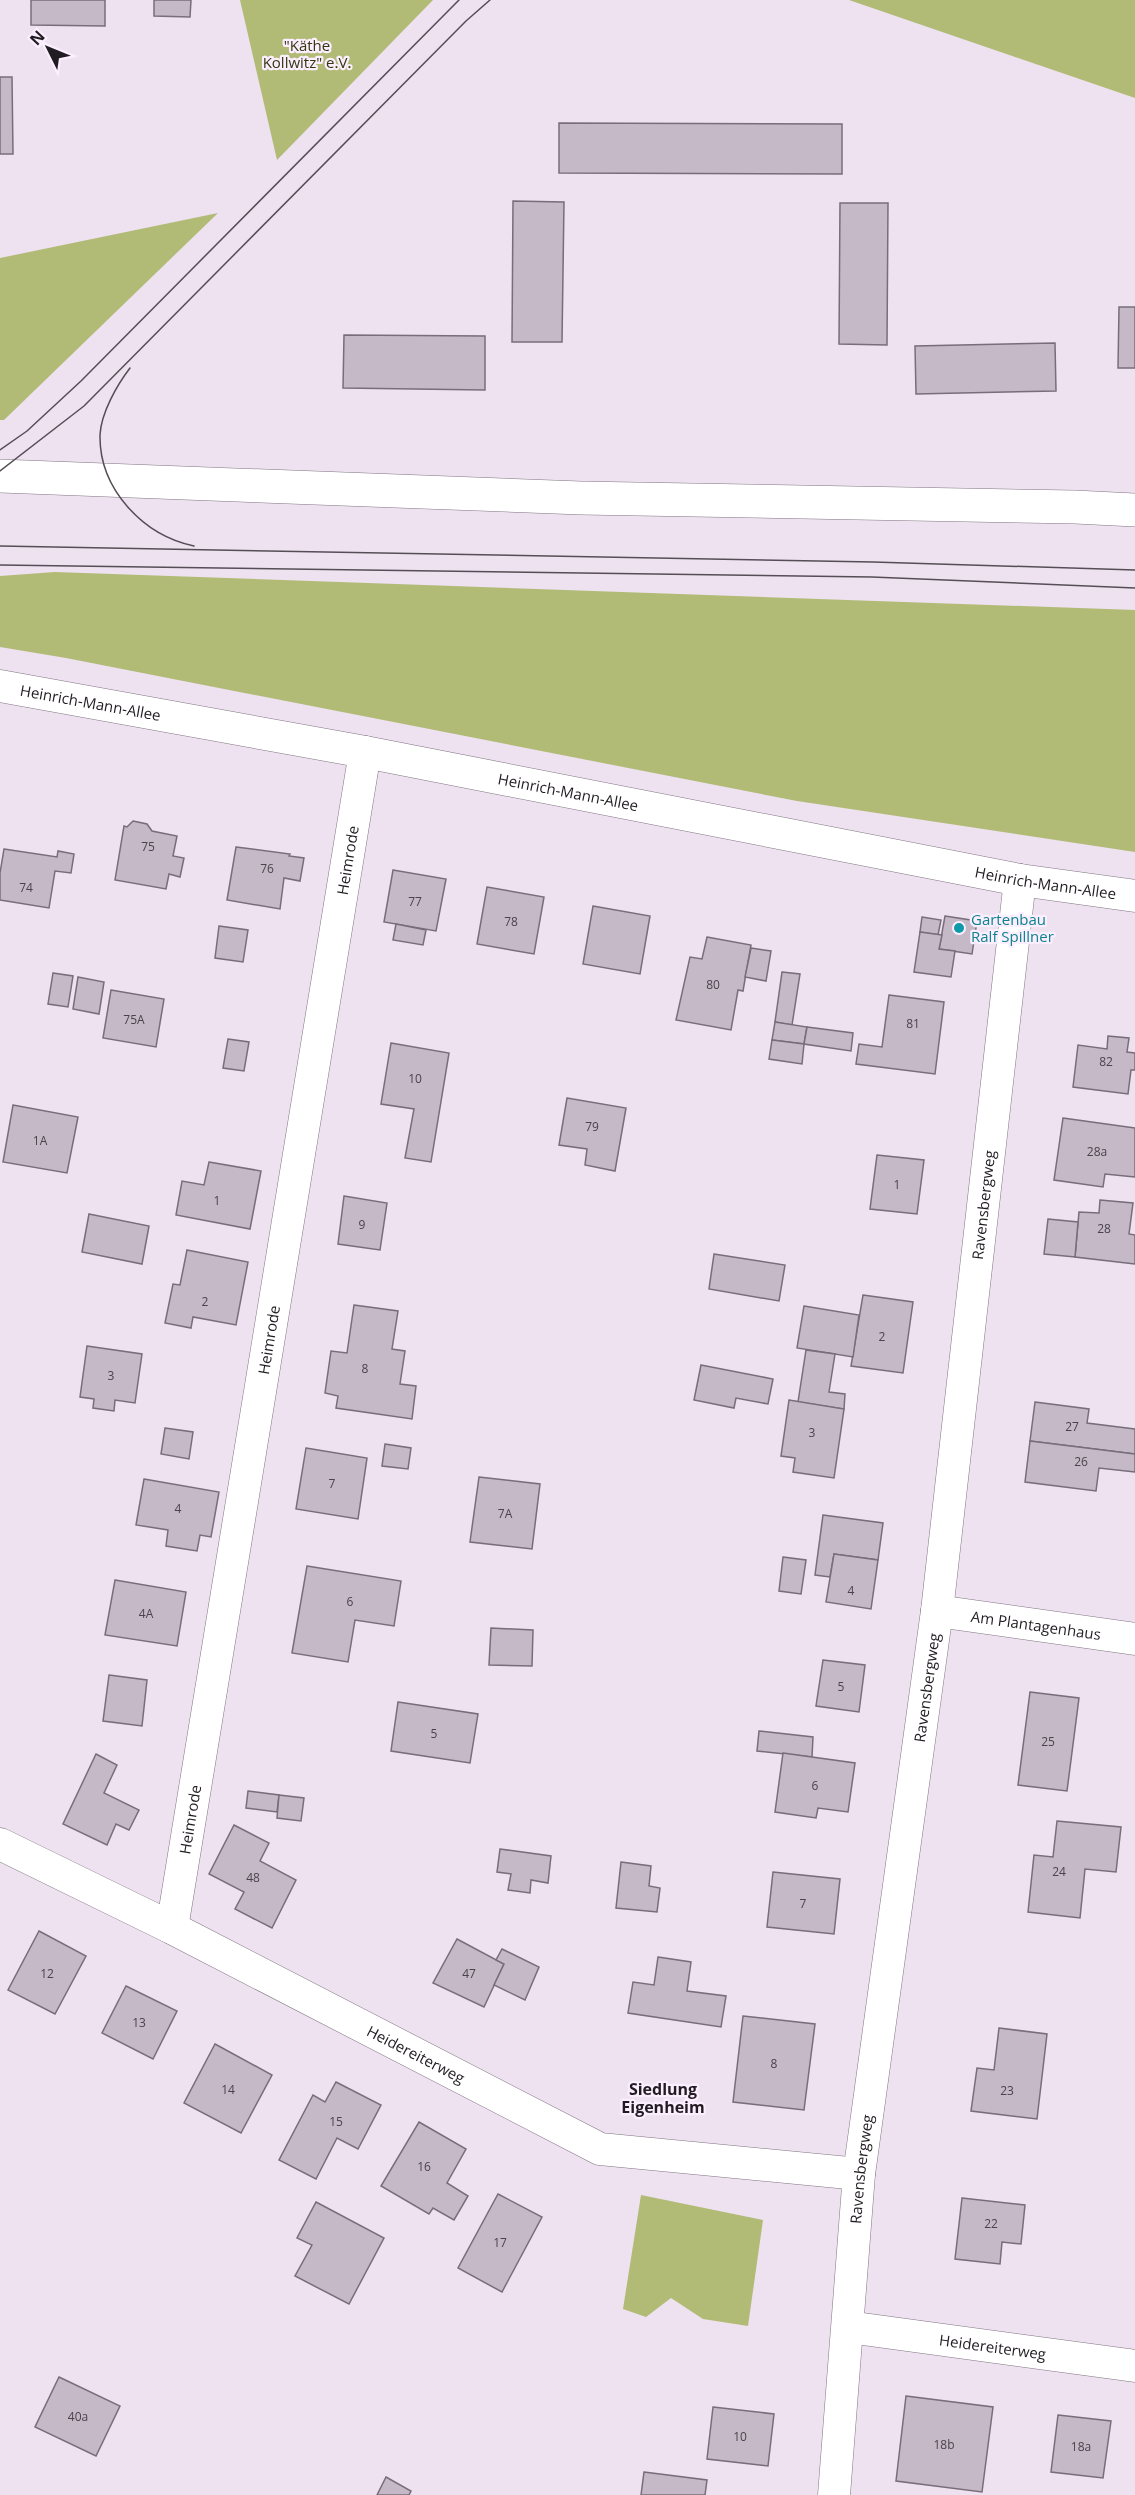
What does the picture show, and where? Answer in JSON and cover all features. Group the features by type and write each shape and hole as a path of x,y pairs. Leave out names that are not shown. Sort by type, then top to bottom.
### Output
{"main road":[{"path":"0,476 569,497 1063,506 1135,510"}],"street":[{"name":"Heinrich-Mann-Allee","path":"0,686 365,752 1020,880 1135,896"},
{"name":"Heimrode","path":"172,1928 365,752"},
{"name":"Ravensbergweg","path":"834,2495 859,2174 937,1611 1020,880"},
{"name":"Am Plantagenhaus","path":"937,1611 1135,1638"},
{"name":"Heidereiterweg","path":"0,1844 172,1928 600,2149 859,2174"},
{"name":"Heidereiterweg","path":"848,2327 1135,2366"}],"green space":[{"name":"\"Käthe Kollwitz\" e.V.","path":"240,0 433,0 277,160"},
{"path":"849,0 1135,0 1135,98"},
{"path":"218,213 4,420 0,420 0,258"},
{"path":"55,572 1135,610 1135,852 797,801 0,647 0,576"},
{"path":"641,2195 763,2220 748,2326 703,2319 671,2298 646,2317 623,2309"}],"building":[{"path":"31,0 105,0 105,26 31,25"},
{"path":"154,0 191,0 190,17 154,16"},
{"path":"0,77 12,77 13,154 0,154"},
{"path":"559,123 842,124 842,174 559,173"},
{"path":"513,201 564,202 562,342 512,342"},
{"path":"840,203 888,203 887,345 839,344"},
{"path":"1119,307 1135,307 1135,368 1118,368"},
{"path":"344,335 485,336 485,390 343,388"},
{"path":"1055,343 1056,391 916,394 915,346"},
{"path":"133,821 147,824 152,831 177,836 173,856 184,858 180,877 169,874 166,889 115,880 124,826 127,827"},
{"path":"236,847 304,858 300,881 284,878 280,909 227,900"},
{"path":"4,849 57,857 58,851 74,854 71,873 55,871 49,908 0,900 0,873"},
{"path":"393,870 446,879 436,931 384,922"},
{"path":"487,887 544,897 534,954 477,944"},
{"path":"593,906 650,916 640,974 583,964"},
{"name":"Gartenbau Ralf Spillner","path":"945,916 977,921 972,954 939,949"},
{"path":"922,917 941,920 938,935 920,932"},
{"path":"396,924 426,930 423,945 393,940"},
{"path":"219,926 248,930 243,962 215,958"},
{"path":"920,932 942,935 939,949 955,951 951,977 914,972"},
{"path":"707,937 751,945 743,991 738,990 731,1030 676,1020 690,957 702,959"},
{"path":"751,948 771,951 766,981 745,977"},
{"path":"782,972 800,974 792,1025 775,1022"},
{"path":"53,973 73,976 68,1007 48,1004"},
{"path":"78,977 104,982 99,1014 73,1009"},
{"path":"111,990 164,999 156,1047 103,1038"},
{"path":"889,995 944,1002 935,1074 856,1064 859,1044 882,1047"},
{"path":"775,1022 807,1027 804,1044 772,1040"},
{"path":"807,1027 853,1033 851,1051 804,1044"},
{"path":"1108,1036 1129,1038 1127,1052 1135,1053 1135,1070 1131,1070 1128,1094 1073,1087 1078,1045 1107,1049"},
{"path":"228,1039 249,1042 244,1071 223,1068"},
{"path":"772,1040 804,1044 802,1064 769,1059"},
{"path":"391,1043 449,1053 431,1162 405,1158 414,1109 381,1104"},
{"path":"567,1098 626,1108 615,1171 585,1165 587,1149 559,1145"},
{"path":"13,1105 78,1117 67,1173 3,1162"},
{"path":"1063,1118 1135,1128 1135,1177 1105,1174 1103,1187 1054,1180"},
{"path":"877,1155 924,1160 917,1214 870,1209"},
{"path":"209,1162 261,1171 250,1229 176,1215 182,1181 204,1185"},
{"path":"344,1196 387,1203 380,1250 338,1244"},
{"path":"1100,1200 1133,1203 1129,1234 1135,1235 1135,1264 1075,1257 1079,1212 1099,1213"},
{"path":"89,1214 149,1226 142,1264 82,1252"},
{"path":"1048,1219 1078,1222 1075,1257 1044,1254"},
{"path":"187,1250 248,1262 236,1325 193,1317 191,1328 165,1323 173,1284 180,1285"},
{"path":"714,1254 785,1265 779,1301 709,1289"},
{"path":"863,1295 913,1302 903,1373 851,1366"},
{"path":"354,1305 398,1311 392,1349 405,1351 400,1384 416,1386 412,1419 336,1408 338,1396 325,1393 331,1351 347,1353"},
{"path":"804,1306 859,1315 853,1357 797,1348"},
{"path":"87,1346 142,1354 135,1403 115,1400 114,1411 93,1408 94,1399 80,1397"},
{"path":"806,1350 835,1354 829,1392 845,1394 844,1409 798,1402"},
{"path":"701,1365 773,1379 768,1404 736,1398 734,1408 694,1400"},
{"path":"789,1400 844,1409 834,1478 793,1472 795,1458 781,1456"},
{"path":"1035,1402 1089,1409 1087,1423 1135,1429 1135,1454 1030,1441"},
{"path":"165,1428 193,1432 189,1459 161,1454"},
{"path":"1030,1441 1135,1454 1135,1472 1099,1468 1096,1491 1025,1482"},
{"path":"385,1444 411,1448 408,1469 382,1466"},
{"path":"306,1448 367,1458 358,1519 296,1509"},
{"path":"479,1477 540,1484 532,1549 470,1542"},
{"path":"144,1479 219,1492 211,1537 200,1535 197,1551 166,1546 168,1530 136,1525"},
{"path":"823,1515 883,1523 878,1560 834,1554 830,1577 815,1575"},
{"path":"834,1554 878,1560 871,1609 826,1602"},
{"path":"783,1557 806,1560 801,1594 779,1591"},
{"path":"307,1566 401,1581 394,1626 355,1620 348,1662 292,1653"},
{"path":"115,1580 186,1592 177,1646 105,1635"},
{"path":"491,1628 533,1630 532,1666 489,1665"},
{"path":"823,1660 865,1665 859,1712 816,1706"},
{"path":"109,1675 147,1680 142,1726 103,1721"},
{"path":"1030,1692 1079,1698 1067,1791 1018,1785"},
{"path":"398,1702 478,1714 470,1763 391,1751"},
{"path":"759,1731 813,1737 812,1757 757,1751"},
{"path":"783,1753 855,1763 848,1812 818,1808 816,1818 775,1812"},
{"path":"96,1754 117,1765 104,1793 139,1810 129,1830 116,1824 107,1845 63,1824"},
{"path":"248,1791 279,1795 277,1812 246,1808"},
{"path":"279,1795 304,1798 301,1821 277,1818"},
{"path":"1057,1821 1121,1827 1116,1872 1085,1869 1080,1918 1028,1912 1034,1855 1053,1857"},
{"path":"234,1825 269,1843 260,1861 296,1880 272,1928 235,1909 244,1892 209,1874"},
{"path":"500,1849 551,1856 548,1883 531,1880 530,1893 508,1890 511,1874 497,1872"},
{"path":"621,1862 651,1866 649,1886 660,1888 657,1912 616,1908"},
{"path":"773,1872 840,1879 834,1934 767,1927"},
{"path":"39,1931 86,1956 55,2014 8,1990"},
{"path":"457,1939 504,1964 484,2007 433,1983"},
{"path":"502,1949 539,1967 525,2000 494,1985 504,1964 496,1960"},
{"path":"658,1957 691,1962 687,1991 726,1996 721,2027 628,2013 633,1982 654,1985"},
{"path":"126,1986 177,2011 153,2059 102,2033"},
{"path":"743,2016 815,2024 804,2110 733,2102"},
{"path":"999,2028 1047,2034 1037,2119 971,2111 977,2068 994,2070"},
{"path":"215,2044 272,2075 241,2133 184,2103"},
{"path":"336,2082 381,2105 358,2149 337,2138 316,2179 279,2160 313,2095 325,2102"},
{"path":"419,2122 466,2149 447,2183 468,2196 454,2220 433,2208 429,2214 381,2186"},
{"path":"498,2194 542,2217 502,2292 458,2268"},
{"path":"962,2198 1025,2205 1021,2244 1002,2242 1000,2264 955,2259"},
{"path":"316,2202 384,2238 349,2304 295,2276 312,2245 297,2238"},
{"path":"59,2377 120,2406 96,2456 35,2427"},
{"path":"906,2396 993,2407 982,2492 896,2481"},
{"path":"713,2407 774,2414 768,2466 707,2459"},
{"path":"1058,2415 1111,2421 1103,2478 1051,2472"},
{"path":"644,2472 707,2480 705,2495 641,2495"},
{"path":"386,2477 411,2491 409,2495 377,2495"}],"tram line":[{"path":"0,450 27,431 81,381 459,0"},
{"path":"0,471 84,406 466,21 490,0"},
{"path":"130,368 110,400 101,427 102,455 107,473 116,491 141,520 175,540 194,546"},
{"path":"0,546 873,562 1135,570"},
{"path":"0,565 872,577 1135,588"}],"place":[{"name":"Gartenbau Ralf Spillner","path":"959,928"}],"district":[{"name":"Siedlung Eigenheim","path":"663,2098"}]}
